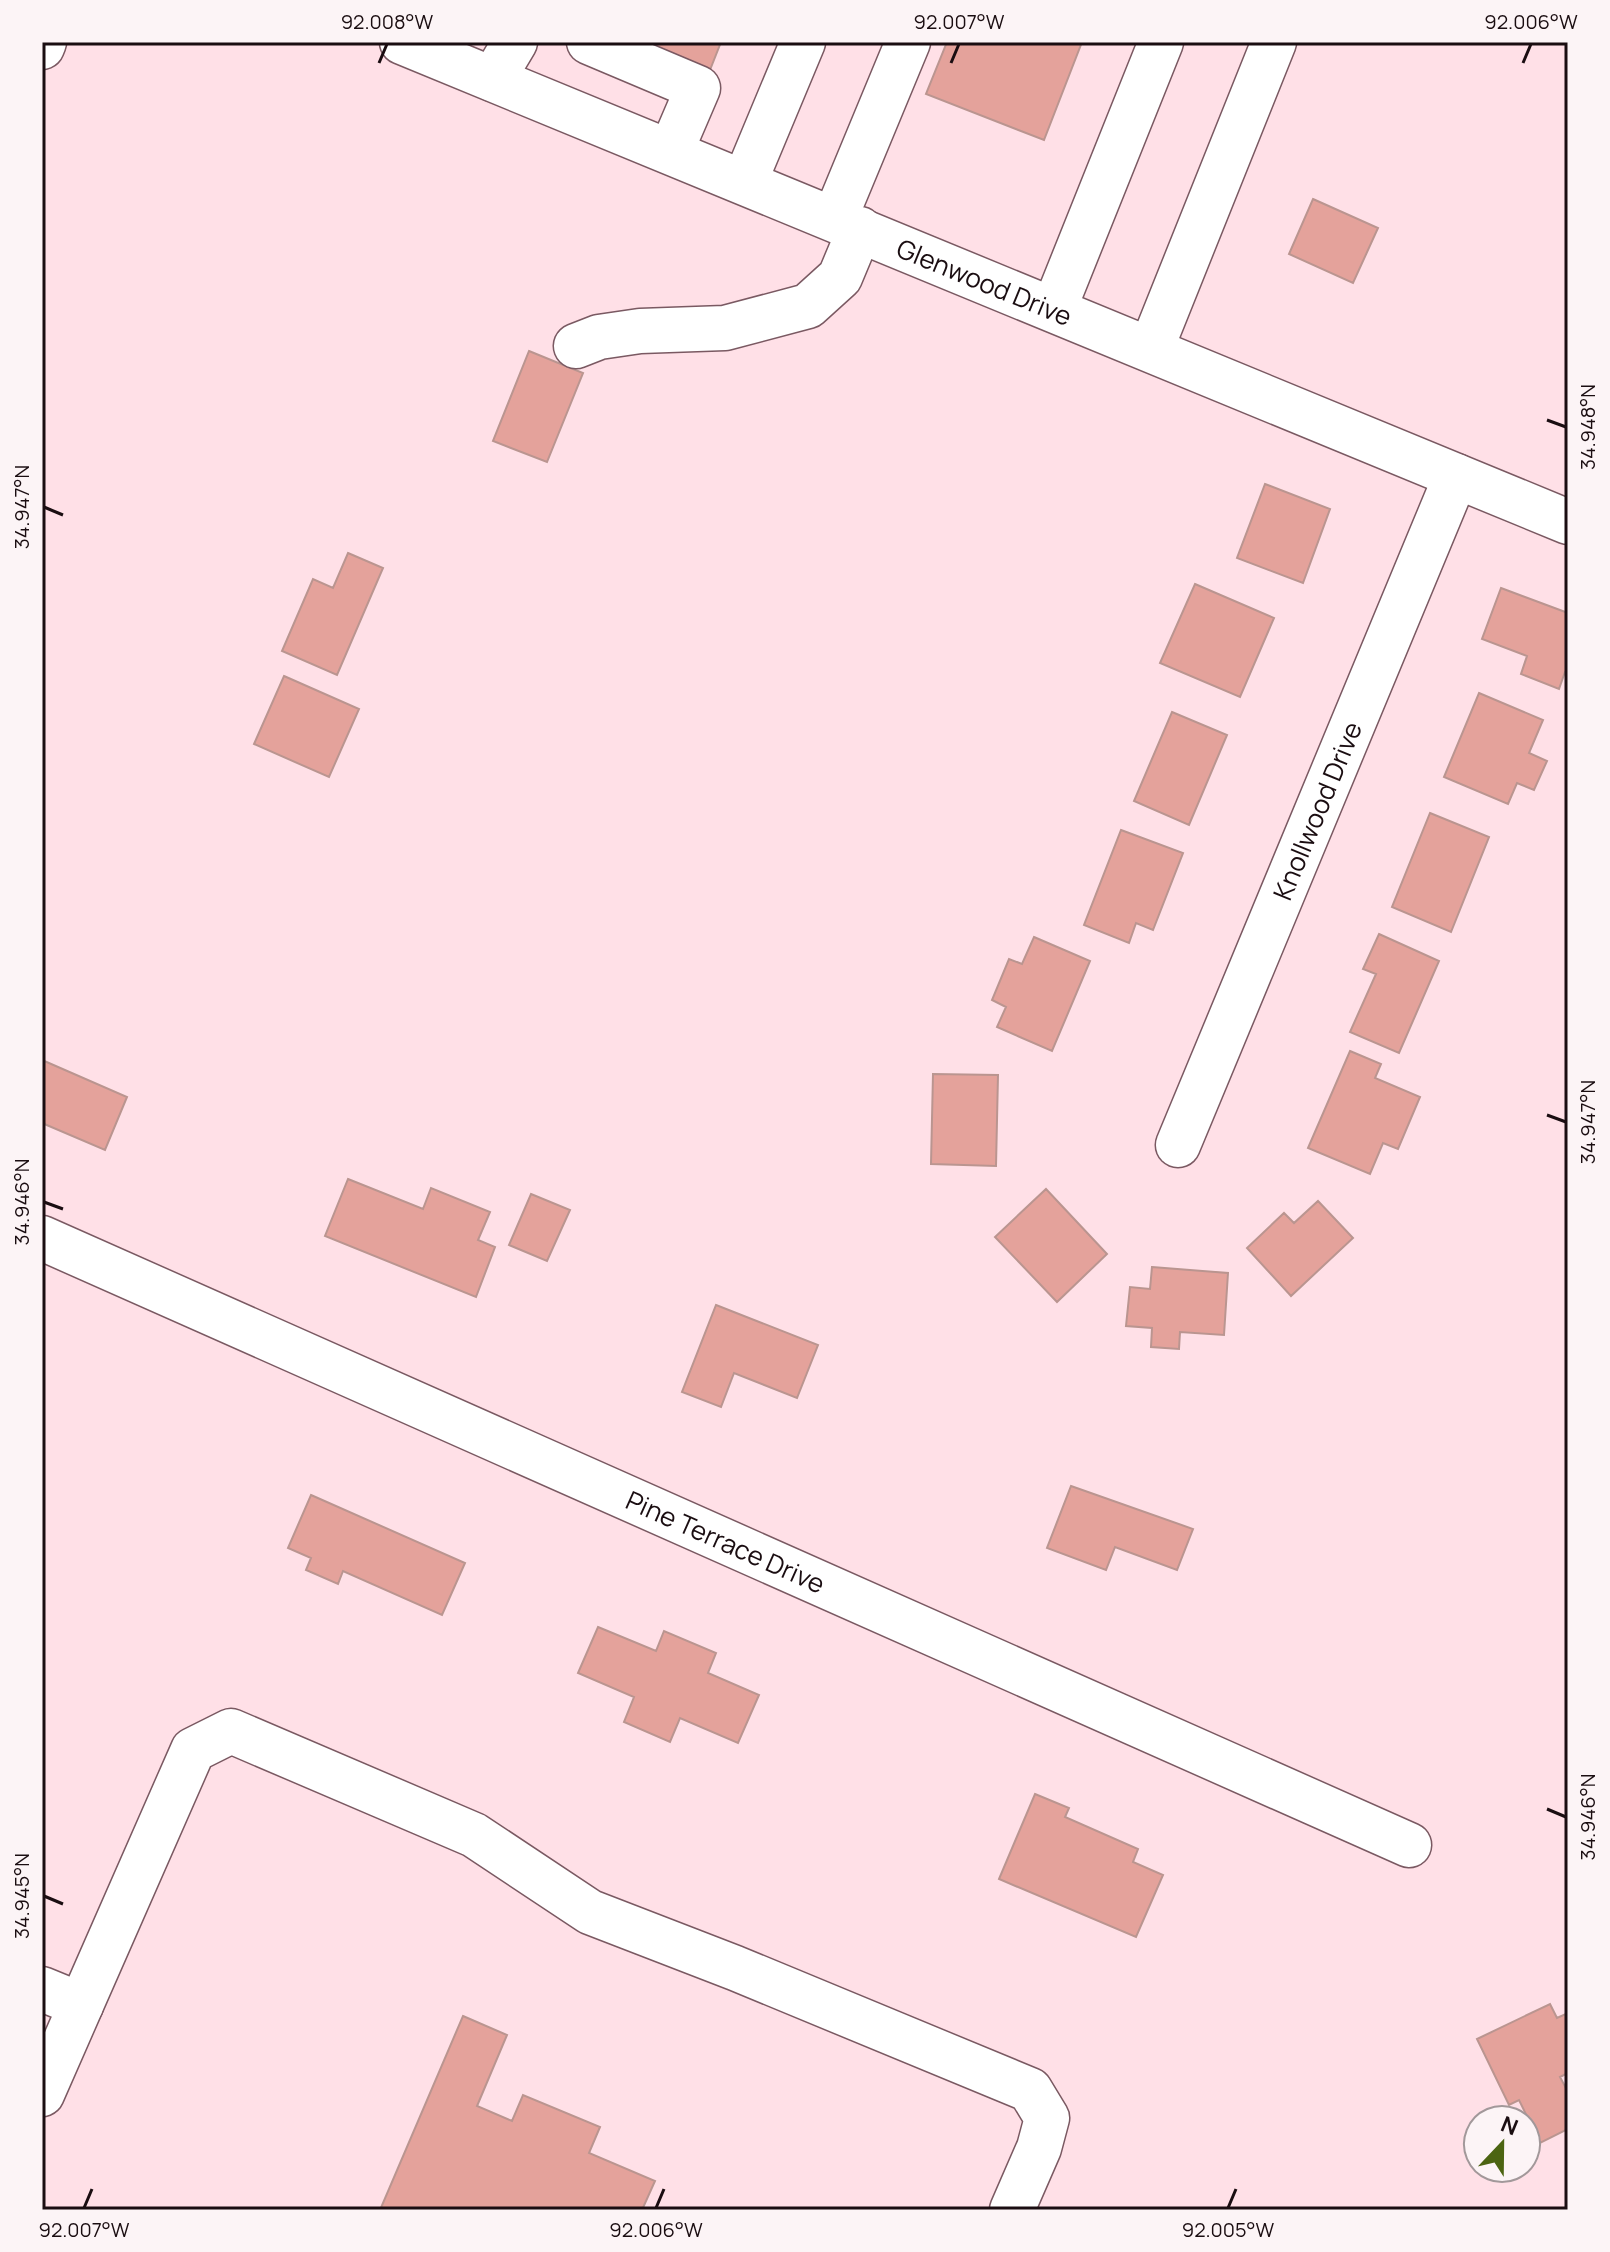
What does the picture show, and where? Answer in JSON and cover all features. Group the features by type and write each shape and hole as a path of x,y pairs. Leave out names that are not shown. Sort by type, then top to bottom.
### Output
{"street":[{"path":"493,79 515,42"},
{"path":"589,42 698,88 671,151"},
{"path":"745,181 803,42"},
{"path":"576,346 599,337 640,331 725,328 808,306 840,277 847,224 908,42"},
{"path":"1054,309 1161,42"},
{"path":"1151,349 1274,42"},
{"name":"Glenwood Drive","path":"414,44 1568,522"},
{"name":"Knollwood Drive","path":"1178,1145 1456,476"},
{"name":"Pine Terrace Drive","path":"42,1238 1409,1845"},
{"path":"42,2094 61,1997 193,1750 231,1731 474,1835 590,1912 1030,2090 1047,2118 1039,2148 1012,2210"}],"building":[{"path":"643,42 721,42 710,70"},
{"path":"947,42 1082,42 1044,140 926,94"},
{"path":"1313,199 1378,228 1353,283 1289,254"},
{"path":"529,351 583,373 547,462 493,441"},
{"path":"1265,484 1330,509 1303,583 1237,558"},
{"path":"348,553 383,568 337,675 282,651 313,579 333,588"},
{"path":"1195,584 1274,618 1240,697 1160,663"},
{"path":"1501,588 1568,613 1568,673 1565,672 1559,689 1521,674 1527,656 1482,639"},
{"path":"284,676 359,709 329,777 254,744"},
{"path":"1479,693 1543,720 1529,753 1547,761 1534,790 1517,783 1508,804 1444,777"},
{"path":"1172,712 1227,735 1189,825 1134,801"},
{"path":"1430,813 1489,837 1451,932 1392,907"},
{"path":"1121,830 1183,853 1153,930 1136,923 1129,943 1084,925"},
{"path":"1379,934 1439,961 1399,1053 1350,1032 1376,974 1363,969"},
{"path":"1034,937 1090,961 1052,1051 997,1027 1006,1007 992,1000 1009,959 1022,964"},
{"path":"1350,1051 1381,1064 1375,1078 1420,1097 1398,1149 1383,1143 1370,1174 1308,1148"},
{"path":"42,1060 127,1097 105,1150 42,1123"},
{"path":"933,1074 998,1075 996,1166 931,1164"},
{"path":"348,1179 423,1209 431,1188 490,1212 478,1240 495,1247 476,1297 325,1236"},
{"path":"1046,1189 1107,1254 1057,1302 995,1237"},
{"path":"531,1194 570,1210 547,1261 509,1245"},
{"path":"1318,1201 1353,1238 1291,1296 1247,1248 1284,1213 1294,1223"},
{"path":"1152,1267 1228,1273 1224,1335 1180,1332 1179,1349 1151,1347 1152,1328 1126,1326 1130,1287 1150,1289"},
{"path":"716,1305 818,1345 797,1398 734,1373 721,1407 682,1392"},
{"path":"1071,1486 1193,1529 1177,1570 1115,1547 1106,1570 1047,1548"},
{"path":"311,1495 465,1563 442,1615 343,1571 338,1584 306,1570 311,1558 288,1548"},
{"path":"598,1627 656,1651 664,1631 716,1653 708,1673 759,1695 738,1743 680,1718 670,1742 624,1722 634,1697 578,1673"},
{"path":"1035,1794 1069,1808 1065,1817 1138,1849 1133,1862 1163,1875 1136,1937 999,1879"},
{"path":"1550,2004 1557,2018 1568,2013 1568,2073 1560,2077 1568,2092 1568,2129 1542,2142 1542,2104 1521,2104 1519,2100 1509,2104 1477,2039"},
{"path":"463,2016 507,2035 477,2106 512,2121 523,2095 600,2127 589,2153 655,2181 642,2210 380,2210"}]}
